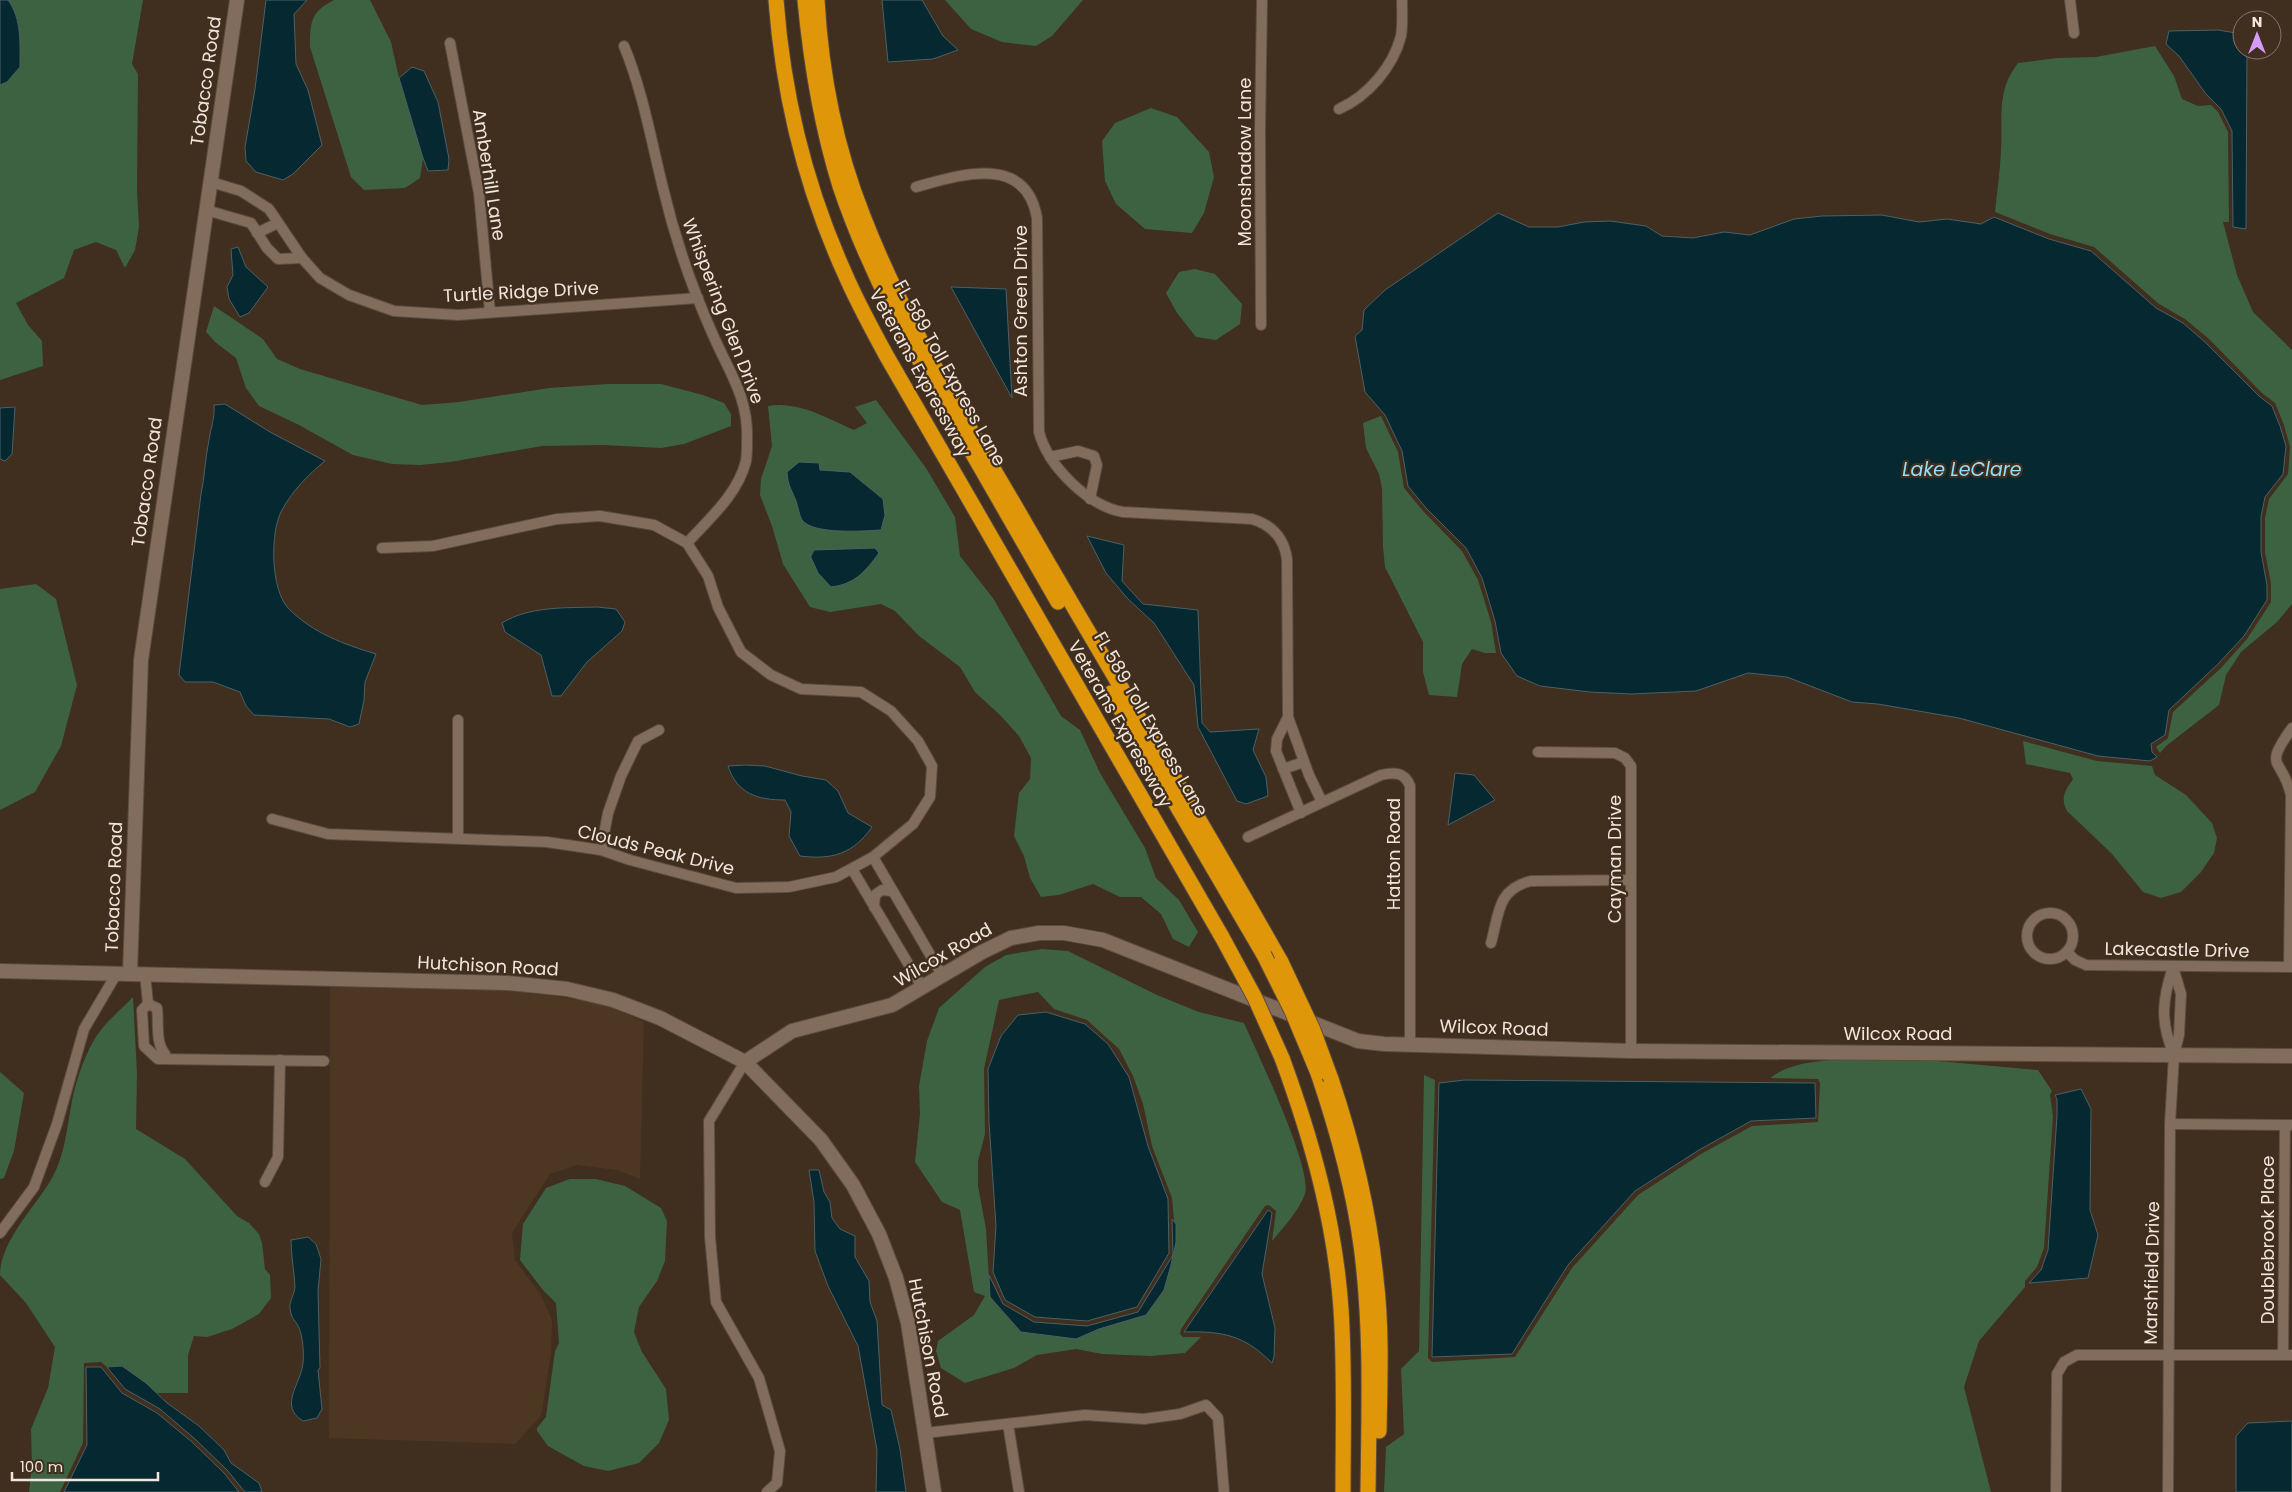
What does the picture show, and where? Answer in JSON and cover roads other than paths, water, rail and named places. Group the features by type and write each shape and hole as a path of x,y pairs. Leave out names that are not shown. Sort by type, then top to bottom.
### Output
{"highway":[{"name":"Veterans Expressway","path":"776,0 782,56 797,136 811,187 845,274 886,355 1222,937 1255,998 1282,1058 1311,1141 1323,1189 1336,1266 1343,1347 1342,1492"},
{"name":"FL 589 Toll Express Lane","path":"805,0 815,80 830,151 854,225 884,296 943,403 1264,955 1324,1076 1354,1203 1362,1254 1370,1351 1368,1492"},
{"name":"Veterans Expressway","path":"817,0 821,47 832,113 841,149 862,214 908,316 1101,656 1247,902 1281,962 1304,1011 1324,1076 1352,1145 1365,1200 1376,1280 1380,1347 1379,1492"}],"street":[{"name":"Tobacco Road","path":"0,1233 34,1187 57,1124 84,1029 123,973 141,660 237,0"},
{"name":"Moonshadow Lane","path":"1261,325 1260,130 1262,0"},
{"path":"1339,108 1356,101 1393,58 1401,34 1402,0"},
{"path":"2070,0 2074,33"},
{"name":"Amberhill Lane","path":"450,43 479,193 490,312"},
{"name":"Whispering Glen Drive","path":"624,46 635,73 649,125 662,188 678,243 714,337 738,384 748,423 746,461 732,493 687,543"},
{"name":"Ashton Green Drive","path":"916,187 961,176 994,174 1007,176 1017,181 1032,200 1037,218 1037,423 1041,441 1050,457 1090,499 1106,508 1123,512 1252,519 1274,530 1283,544 1287,559 1288,716 1304,762 1322,802"},
{"name":"Turtle Ridge Drive","path":"211,182 241,192 269,209 302,258 320,278 349,295 394,311 458,315 698,298"},
{"path":"206,210 251,223 267,248 278,258 302,258"},
{"path":"257,233 278,222"},
{"path":"1050,457 1078,451 1094,456 1097,465 1090,499"},
{"name":"Clouds Peak Drive","path":"272,819 328,834 547,842 601,850 638,862 736,888 789,887 836,877 873,857 913,824 930,797 932,766 918,741 891,711 861,692 801,689 771,675 741,652 718,607 708,576 687,543 654,525 600,516 557,519 433,546 382,548"},
{"name":"Ashton Green Drive","path":"1288,716 1276,745 1283,769 1301,812"},
{"path":"458,720 458,838"},
{"path":"2291,967 2291,809 2288,784 2276,763 2275,757 2277,749 2292,728"},
{"path":"601,850 608,813 621,776 638,741 659,730"},
{"name":"Cayman Drive","path":"1538,752 1615,753 1625,758 1631,766 1631,1051"},
{"path":"1283,769 1304,762"},
{"name":"Hatton Road","path":"1248,837 1388,773 1402,774 1408,779 1410,786 1410,1044"},
{"path":"873,857 891,891 942,975"},
{"path":"852,869 922,987"},
{"path":"1491,944 1504,895 1518,884 1531,881 1631,880"},
{"path":"874,907 875,895 882,890 891,891"},
{"path":"2049,913 2064,918 2069,923 2073,938 2067,952 2054,959 2047,959 2034,952 2029,946 2028,931 2035,919 2049,913"},
{"name":"Wilcox Road","path":"745,1062 792,1031 892,1006 982,952 1010,938 1038,933 1064,933 1103,940 1358,1041 1384,1044 1631,1051 2292,1056"},
{"name":"Lakecastle Drive","path":"2067,952 2075,960 2086,965 2291,967"},
{"name":"Marshfield Drive","path":"2173,967 2164,993 2165,1034 2174,1055"},
{"name":"Marshfield Drive","path":"2168,1492 2170,1124 2174,1055 2179,1035 2181,994 2173,967"},
{"name":"Hutchison Road","path":"0,971 508,983 567,989 613,1000 660,1018 745,1062 821,1140 853,1185 879,1234 896,1278 908,1323 934,1492"},
{"path":"145,973 148,1004"},
{"path":"148,1004 156,1008 159,1020 159,1041 165,1054 164,1057"},
{"path":"148,1004 142,1010 144,1046 158,1059 164,1057 324,1061"},
{"path":"143,1021 159,1020"},
{"path":"265,1182 278,1157 280,1060"},
{"path":"745,1062 709,1121 710,1237 716,1302 759,1378 780,1451 777,1482 767,1492"},
{"path":"2170,1124 2288,1125"},
{"name":"Doublebrook Place","path":"2288,1125 2288,1355"},
{"path":"2056,1492 2057,1374 2064,1362 2077,1356 2288,1355"},
{"path":"926,1433 1085,1415 1144,1419 1180,1414 1206,1405 1218,1418 1224,1492"},
{"path":"1008,1424 1019,1492"}],"water":[{"path":"0,0 8,0 16,15 19,32 20,67 7,82 0,85"},
{"path":"266,0 307,0 294,14 296,64 308,90 322,145 293,174 283,180 256,172 246,161 245,147 255,89"},
{"path":"882,0 922,0 943,36 958,50 933,59 888,62"},
{"path":"2218,30 2232,32 2232,60 2247,60 2246,229 2233,227 2232,131 2221,109 2206,94 2179,56 2166,44 2169,31"},
{"path":"412,67 424,71 438,102 449,159 448,170 428,171 423,158 399,78"},
{"name":"Lake LeClare","path":"1498,213 1529,227 1558,227 1584,222 1610,221 1646,226 1662,236 1693,238 1724,232 1750,235 1794,219 1822,216 1882,215 1919,222 1947,219 1981,224 1994,217 2049,239 2091,251 2156,308 2183,323 2206,343 2259,396 2272,406 2286,446 2283,474 2265,497 2261,517 2261,552 2267,585 2267,600 2244,636 2218,664 2169,710 2165,735 2151,744 2152,752 2157,757 2150,761 2098,756 1959,718 1878,704 1852,702 1787,677 1748,673 1696,691 1631,694 1590,692 1540,686 1517,676 1501,653 1495,621 1482,578 1466,548 1426,508 1408,486 1402,451 1385,415 1365,392 1355,336 1362,330 1364,310 1385,290"},
{"path":"238,247 246,267 268,287 249,313 240,317 229,299 227,287 233,275 231,249"},
{"path":"951,287 1006,289 1012,398"},
{"path":"225,404 270,432 325,461 301,483 282,510 275,532 275,575 283,600 289,609 308,625 329,637 376,654 365,682 364,700 359,724 350,727 329,719 254,715 246,706 240,692 213,682 185,682 179,675 214,405"},
{"path":"15,407 12,454 5,461 0,459 0,408"},
{"path":"799,462 819,463 820,470 850,472 883,499 885,515 881,530 839,531 808,525 800,516 787,472"},
{"path":"1087,536 1124,545 1122,581 1143,604 1198,610 1202,723 1210,732 1259,729 1253,750 1266,777 1268,796 1246,804 1237,801 1198,727 1194,685 1154,623 1128,599 1106,573"},
{"path":"875,548 879,553 859,576 847,583 831,587 818,573 809,553 811,556 814,550"},
{"path":"597,607 616,609 625,622 622,631 587,662 561,696 552,696 541,655 505,632 502,623 524,613 560,608"},
{"path":"728,766 765,766 826,780 838,791 848,813 872,827 857,843 841,853 822,857 800,856 789,836 791,812 785,800 766,799 750,794 737,783"},
{"path":"1455,773 1474,775 1495,800 1448,825"},
{"path":"1046,1012 1085,1024 1108,1044 1129,1077 1148,1146 1168,1199 1169,1253 1137,1307 1087,1321 1035,1317 1005,1300 993,1272 996,1226 989,1122 988,1069 1001,1036 1018,1015"},
{"path":"1465,1080 1815,1083 1816,1118 1751,1121 1699,1150 1635,1191 1568,1265 1512,1354 1432,1357 1439,1083"},
{"path":"2081,1089 2091,1109 2090,1210 2098,1235 2088,1278 2029,1283 2041,1270 2048,1250 2057,1116 2057,1099 2055,1095"},
{"path":"809,1170 819,1170 824,1192 830,1202 832,1218 840,1229 855,1236 855,1257 869,1281 870,1302 877,1321 882,1405 891,1410 900,1449 906,1492 876,1492 877,1450 858,1346 828,1286 815,1251 814,1202"},
{"path":"1268,1210 1272,1213 1262,1274 1275,1328 1272,1363 1252,1346 1232,1337 1210,1332 1184,1332"},
{"path":"1172,1219 1176,1224 1176,1242 1171,1265 1164,1290 1146,1315 1099,1329 1076,1339 1021,1332 990,1297 989,1275 1003,1304 1034,1322 1087,1326 1138,1312 1173,1255"},
{"path":"308,1237 316,1244 321,1259 318,1291 320,1368 318,1370 322,1409 317,1418 303,1421 292,1409 291,1402 301,1371 303,1355 300,1332 298,1325 291,1315 290,1308 295,1286 291,1240"},
{"path":"122,1366 146,1383 167,1403 199,1426 224,1450 231,1463 259,1483 262,1492 245,1492 227,1470 195,1439 160,1409 125,1389 107,1367"},
{"path":"86,1367 101,1367 122,1393 157,1413 192,1442 224,1473 239,1492 64,1492 87,1445"},
{"path":"2292,1421 2292,1492 2236,1492 2236,1436 2248,1423"}]}
